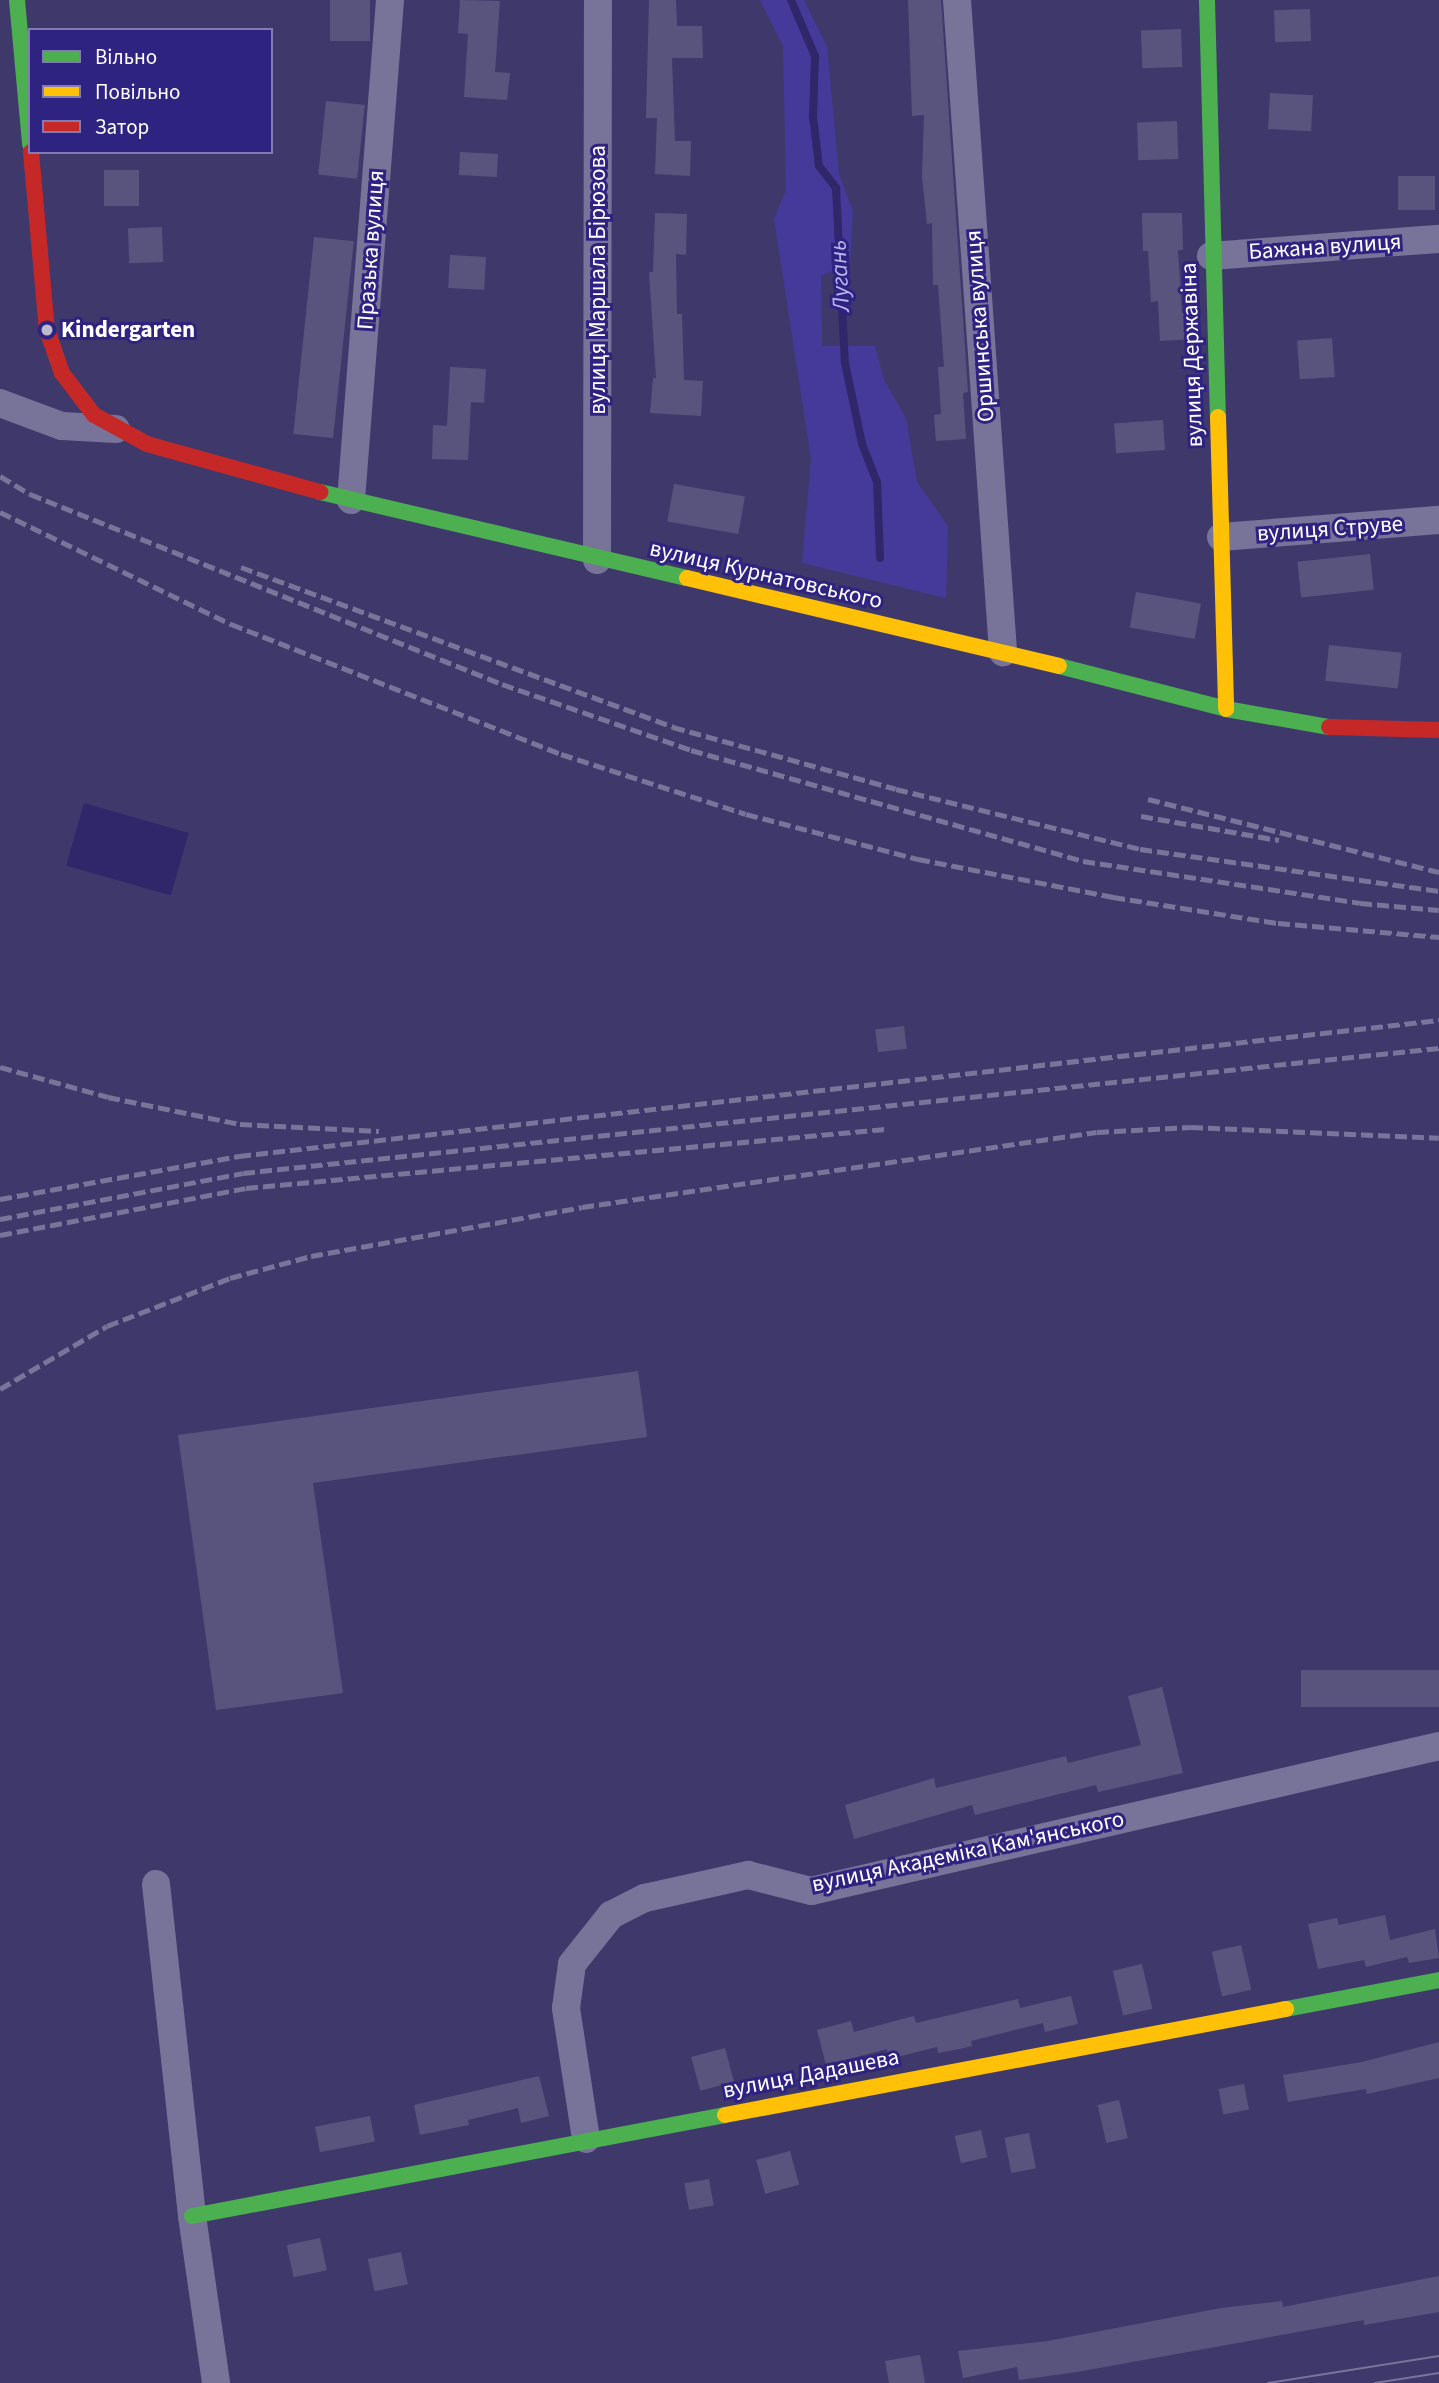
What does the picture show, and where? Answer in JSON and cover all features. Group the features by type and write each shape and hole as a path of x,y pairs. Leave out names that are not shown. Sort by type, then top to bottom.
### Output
{"street":[{"path":"16,0 28,123"},
{"name":"Празька вулиця","path":"351,500 390,0"},
{"name":"вулиця Маршала Бірюзова","path":"597,560 598,0"},
{"name":"Оршинська вулиця","path":"957,0 1003,652"},
{"name":"вулиця Державіна","path":"1207,0 1211,256 1226,709"},
{"path":"30,154 47,330 62,373 106,422"},
{"name":"Бажана вулиця","path":"1211,256 1439,239"},
{"path":"0,403 62,426 106,422"},
{"name":"вулиця Курнатовського","path":"106,422 183,456 351,500 597,560 1003,652 1226,709 1343,730 1439,730"},
{"name":"вулиця Струве","path":"1221,537 1439,520"},
{"name":"вулиця Академіка Кам'янського","path":"586,2139 566,2008 572,1964 611,1915 645,1898 748,1875 811,1891 1439,1746"},
{"path":"156,1884 192,2216 216,2383"},
{"name":"вулиця Дадашева","path":"192,2216 586,2139 1439,1980"}],"shaded area":[{"path":"760,0 804,0 827,47 839,174 853,211 850,263 821,276 822,346 875,346 884,380 906,418 917,482 948,526 946,598 802,563 811,459 774,219 786,190 783,46"},
{"path":"84,803 189,833 171,896 66,865"}],"building":[{"path":"330,0 370,0 370,41 330,41"},
{"path":"460,0 500,1 495,72 510,73 507,100 464,97 468,34 458,33"},
{"path":"649,0 676,0 677,26 702,26 703,58 672,58 675,141 691,141 690,176 655,174 657,118 646,118"},
{"path":"908,0 941,0 968,392 963,393 966,439 936,441 934,415 941,414 938,367 944,367 938,285 933,285 932,223 927,224 922,177 924,115 912,116"},
{"path":"1310,9 1311,41 1275,42 1274,10"},
{"path":"1181,29 1182,67 1142,68 1141,30"},
{"path":"1270,93 1313,95 1311,131 1268,129"},
{"path":"326,101 365,105 357,179 318,175"},
{"path":"1177,121 1178,159 1138,160 1137,122"},
{"path":"460,152 498,154 497,177 459,175"},
{"path":"104,170 139,170 139,206 104,206"},
{"path":"1398,176 1435,176 1435,210 1398,210"},
{"path":"655,213 687,214 686,255 676,254 677,314 682,314 684,380 703,381 701,416 650,413 653,378 656,378 649,272 653,272"},
{"path":"1142,213 1182,213 1183,250 1178,250 1182,313 1190,313 1192,339 1160,341 1158,301 1151,302 1148,251 1143,251"},
{"path":"162,227 163,262 129,263 128,228"},
{"path":"314,237 354,241 333,438 293,434"},
{"path":"450,255 486,257 484,290 448,288"},
{"path":"1332,338 1335,377 1300,379 1297,340"},
{"path":"450,367 486,369 484,403 471,402 468,460 432,459 433,425 447,426"},
{"path":"1163,420 1165,450 1116,453 1114,423"},
{"path":"674,484 745,497 738,534 667,521"},
{"path":"1370,554 1374,590 1301,597 1297,562"},
{"path":"1136,592 1201,603 1195,639 1130,627"},
{"path":"1329,645 1402,653 1398,688 1325,681"},
{"path":"904,1026 907,1049 878,1052 875,1030"},
{"path":"638,1371 647,1437 313,1483 343,1693 216,1710 178,1435"},
{"path":"1301,1670 1439,1670 1439,1707 1301,1707"},
{"path":"1162,1687 1183,1773 1098,1792 1096,1785 975,1815 972,1805 854,1839 845,1805 934,1778 936,1788 1066,1756 1068,1763 1141,1745 1128,1696"},
{"path":"1385,1915 1390,1940 1435,1929 1439,1958 1409,1963 1407,1957 1366,1967 1364,1960 1318,1969 1308,1924 1337,1918 1339,1925"},
{"path":"1241,1945 1251,1990 1222,1997 1212,1952"},
{"path":"1142,1964 1152,2009 1123,2016 1113,1971"},
{"path":"1071,1996 1078,2024 1045,2032 1043,2023 971,2041 972,2046 938,2053 937,2047 889,2059 887,2049 826,2065 817,2030 851,2021 854,2032 914,2016 916,2023 1018,1999 1020,2008"},
{"path":"1439,2042 1439,2078 1367,2094 1366,2089 1288,2102 1283,2075 1362,2062"},
{"path":"725,2048 734,2082 700,2091 691,2057"},
{"path":"539,2076 549,2116 521,2123 518,2108 468,2120 469,2125 420,2135 414,2105"},
{"path":"1244,2084 1249,2110 1223,2114 1218,2089"},
{"path":"1119,2100 1128,2138 1106,2143 1098,2105"},
{"path":"370,2116 375,2142 320,2152 315,2127"},
{"path":"981,2130 987,2157 961,2163 955,2136"},
{"path":"1029,2133 1036,2168 1011,2173 1004,2138"},
{"path":"790,2151 799,2185 765,2194 756,2160"},
{"path":"709,2179 714,2206 689,2210 684,2183"},
{"path":"320,2238 327,2270 294,2277 287,2245"},
{"path":"401,2252 408,2284 375,2291 368,2259"},
{"path":"1439,2276 1439,2312 1364,2325 1364,2320 1077,2372 1019,2380 1017,2367 963,2378 958,2351 1048,2341 1221,2308 1282,2301 1283,2307"},
{"path":"920,2355 925,2383 889,2383 885,2361"}],"waterway":[{"name":"Лугань","path":"791,0 815,56 813,117 819,166 836,188 845,363 862,444 877,482 880,558"}],"tram line":[{"path":"1268,2383 1439,2356"},
{"path":"1375,2383 1439,2373"}],"railway":[{"path":"0,476 30,494 502,684 691,750 1083,861 1360,903 1439,910"},
{"path":"0,512 231,624 561,754 746,814 918,859 1113,897 1278,923 1439,937"},
{"path":"241,567 673,727 896,789 1140,849 1439,891"},
{"path":"1148,799 1439,872"},
{"path":"1141,816 1279,840"},
{"path":"0,1199 239,1156 1439,1020"},
{"path":"0,1219 243,1173 1439,1048"},
{"path":"0,1067 108,1097 240,1124 379,1131"},
{"path":"0,1389 107,1326 230,1278 311,1256 582,1207 1097,1132 1191,1127 1439,1138"},
{"path":"0,1235 246,1188 885,1129"}],"traffic: fast":[{"path":"17,0 28,122"},
{"path":"1207,0 1218,417"},
{"path":"320,492 687,578"},
{"path":"1059,666 1226,709 1329,727"},
{"path":"1286,2009 1439,1980"},
{"path":"192,2216 725,2115"}],"traffic: slow":[{"path":"1218,417 1226,709"},
{"path":"687,578 1059,666"},
{"path":"725,2115 1286,2009"}],"traffic: jam":[{"path":"31,154 47,330 62,373 94,415 147,444 320,492"},
{"path":"1329,727 1439,730"}],"place":[{"name":"Kindergarten","path":"47,330"}]}
